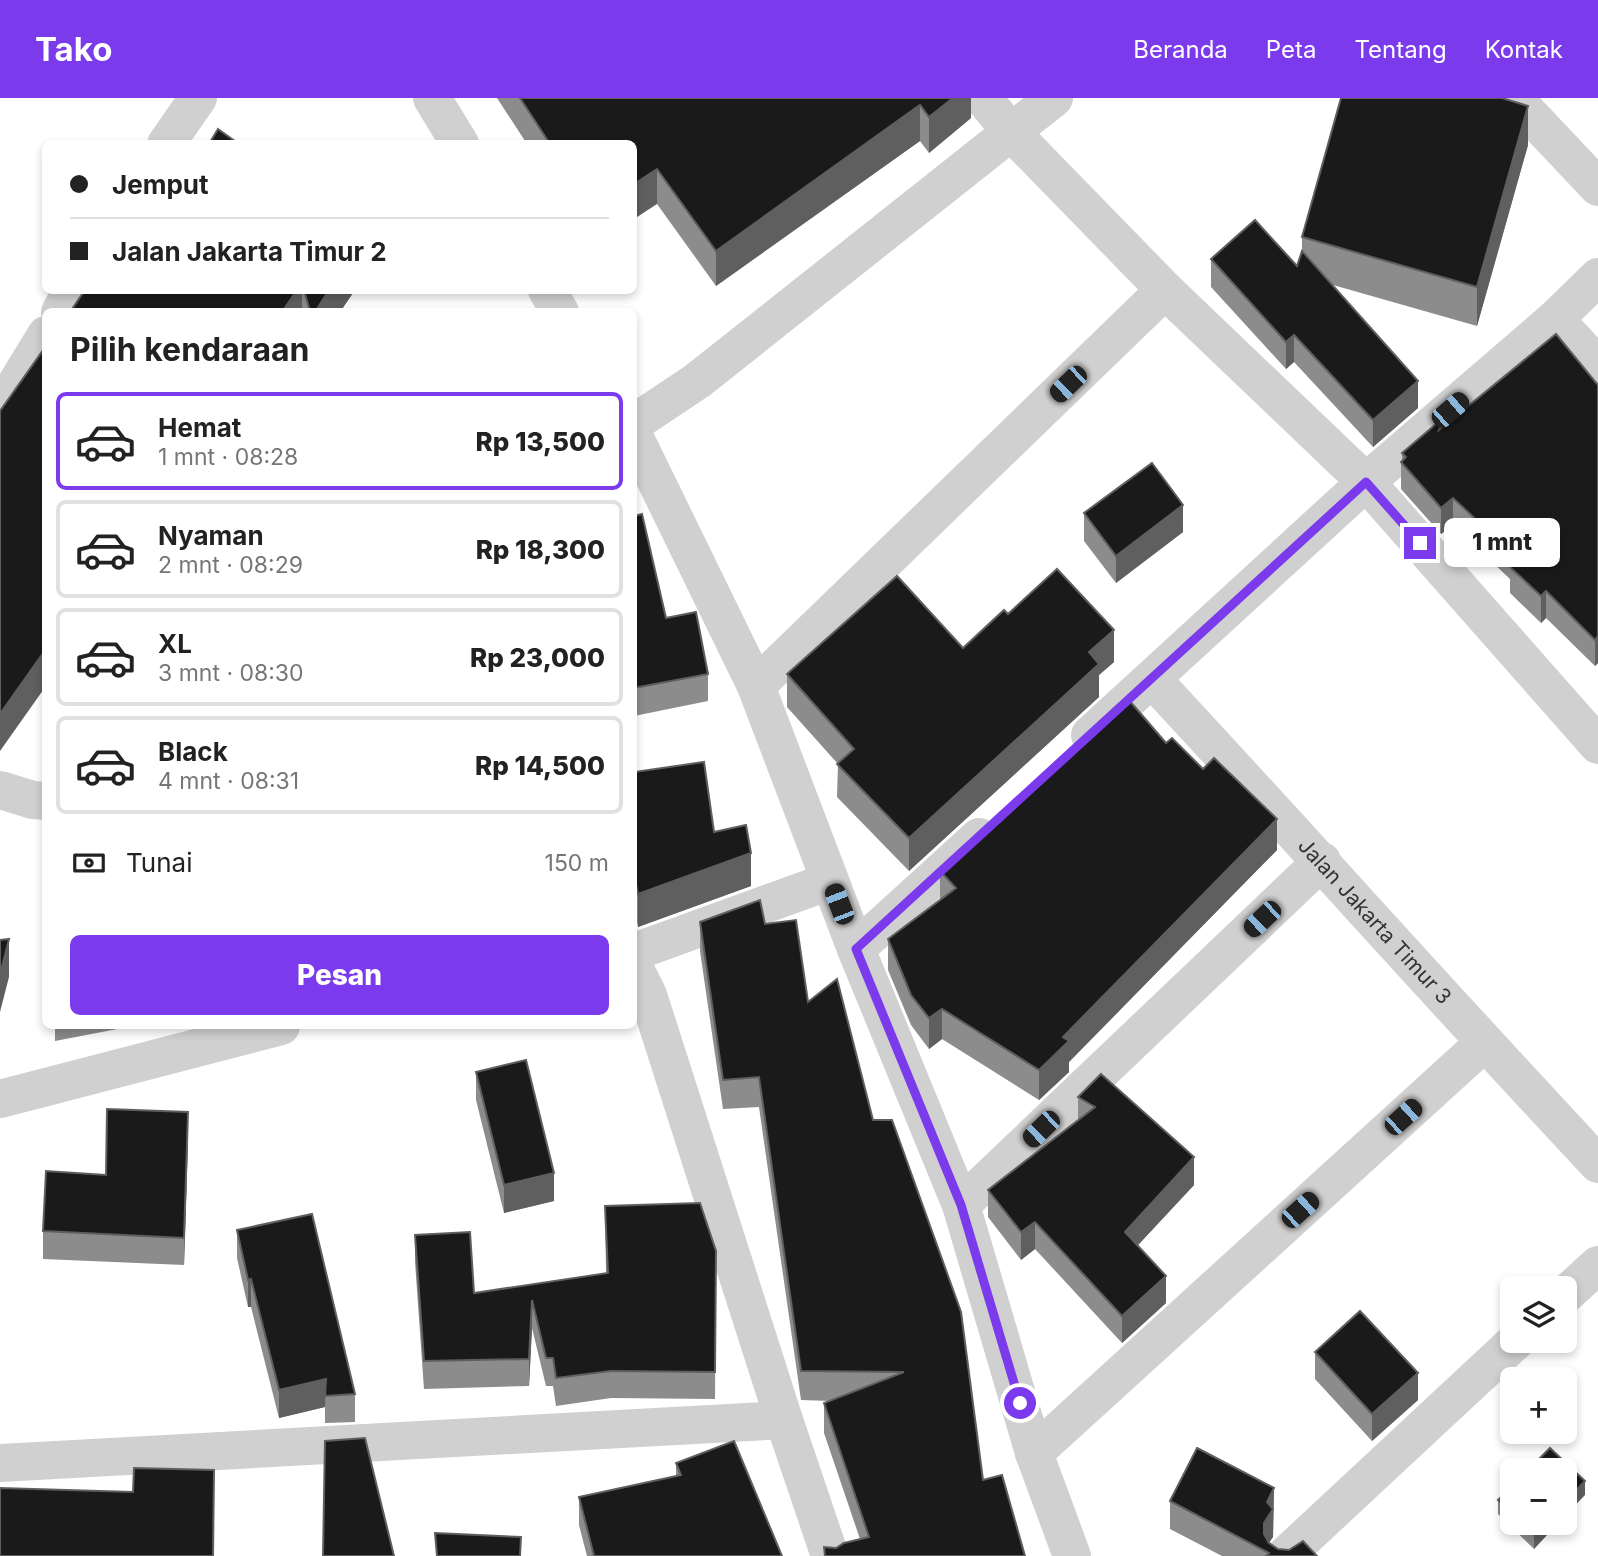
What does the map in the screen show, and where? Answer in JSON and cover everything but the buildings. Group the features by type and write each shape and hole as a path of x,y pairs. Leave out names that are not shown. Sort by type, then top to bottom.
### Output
{"street":[{"path":"169,140 198,98"},
{"path":"432,98 458,140"},
{"path":"983,98 1012,133 1166,290 1366,482 1598,745"},
{"path":"637,421 697,381 1054,98"},
{"path":"1514,98 1598,187"},
{"path":"1069,754 1366,482 1555,320 1598,277"},
{"path":"756,686 1166,290"},
{"path":"1555,320 1598,366"},
{"path":"0,410 42,342"},
{"path":"637,442 756,686 856,949 961,1205 1034,1453 1072,1556"},
{"name":"Jalan Jakarta Timur 3","path":"1152,679 1598,1164"},
{"path":"0,790 42,801"},
{"path":"856,949 1008,810"},
{"path":"961,1205 1322,861"},
{"path":"637,951 830,881"},
{"path":"637,973 648,995 830,1556"},
{"path":"2,1106 271,1029"},
{"path":"1034,1453 1484,1043"},
{"path":"1577,1284 1598,1265"},
{"path":"1285,1556 1503,1353"},
{"path":"0,1463 784,1420"}],"route":[{"path":"1020,1403 961,1205 856,949 1366,482 1420,543"}]}
